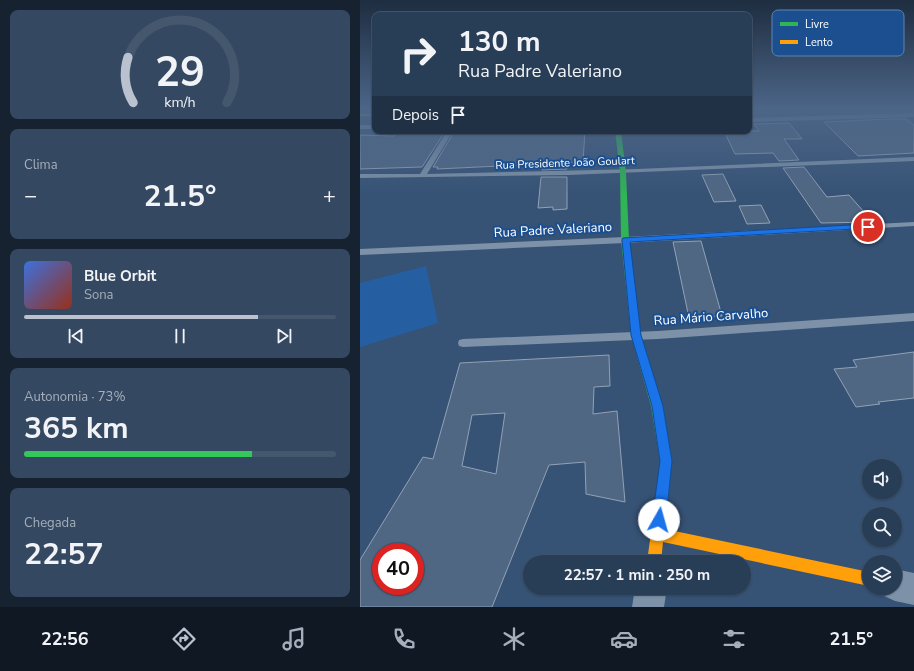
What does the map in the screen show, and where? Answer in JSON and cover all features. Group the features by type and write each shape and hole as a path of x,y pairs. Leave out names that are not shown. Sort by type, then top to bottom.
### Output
{"main road":[{"path":"619,138 623,172 626,240 636,335 657,406 666,461 655,555"},
{"path":"657,534 862,578"}],"street":[{"path":"902,586 914,589"},
{"path":"648,607 650,595"}],"lane":[{"path":"422,176 445,138"},
{"name":"Rua Presidente João Goulart","path":"360,176 462,177 623,172 914,159"},
{"name":"Rua Padre Valeriano","path":"360,252 626,240 914,224"},
{"name":"Rua Mário Carvalho","path":"463,343 658,335 914,317"}],"shaded area":[{"path":"426,266 438,323 360,347 360,283"}],"building":[{"path":"360,138 441,138 422,167 360,169"},
{"path":"450,138 585,138 583,162 567,163 567,169 542,170 542,164 437,169 438,167 433,167"},
{"path":"728,138 802,139 784,139 799,160 779,161 773,153 735,154"},
{"path":"840,138 914,138 914,153 858,156"},
{"path":"804,167 827,197 849,195 873,222 821,223 783,168"},
{"path":"723,174 736,201 714,202 702,175"},
{"path":"541,177 567,177 567,209 553,210 553,207 538,208"},
{"path":"761,205 770,223 747,224 739,206"},
{"path":"701,241 722,316 689,318 673,242"},
{"path":"914,352 914,398 878,402 880,404 856,407 834,369 857,367 853,360"},
{"path":"609,355 610,386 594,387 593,414 617,411 625,502 586,494 585,462 549,465 492,607 360,607 360,560 423,457 433,459 460,363","holes":["505,413 496,474 462,466 472,415"]}],"traffic: fast":[{"path":"619,138 623,172 625,240 636,335 657,406 666,461 664,481"}],"traffic: slow":[{"path":"655,555 664,481"},
{"path":"657,534 862,578"}],"route":[{"path":"659,520 666,461 657,406 636,335 626,240 868,227"}]}
